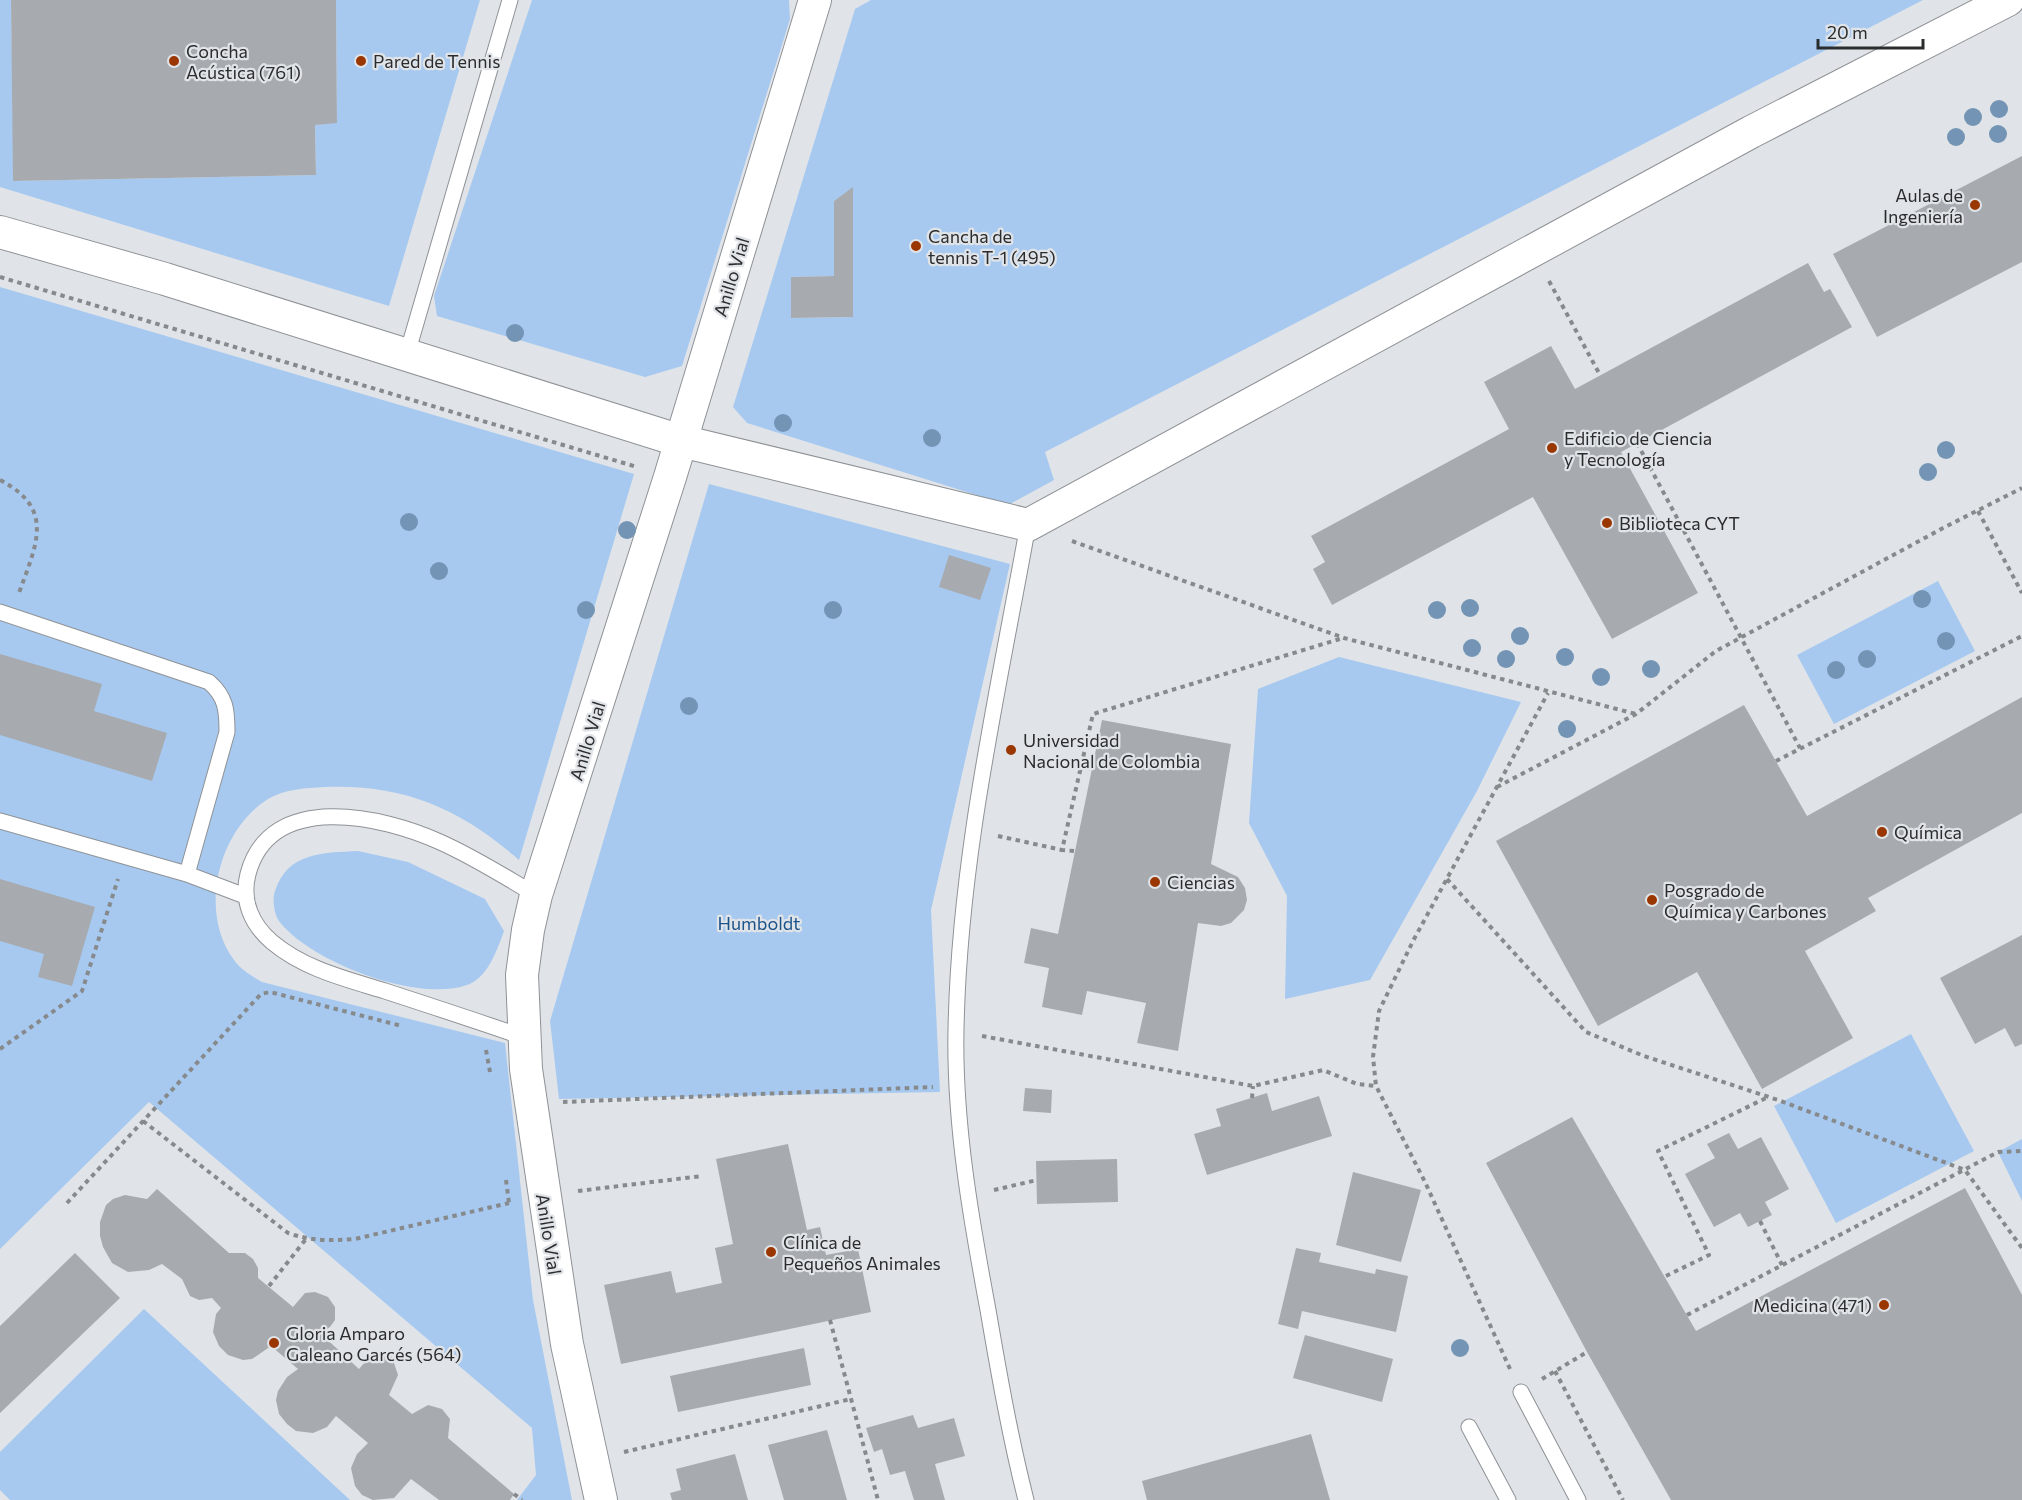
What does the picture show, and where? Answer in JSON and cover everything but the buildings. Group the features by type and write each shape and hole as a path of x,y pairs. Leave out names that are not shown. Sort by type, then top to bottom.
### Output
{"street":[{"name":"Anillo Vial","path":"601,1500 567,1344 531,1104 523,1037 522,975 528,930 536,895 670,477 815,0"},
{"path":"0,232 165,279 681,441 1028,525 1751,132 2008,0"}],"lane":[{"path":"406,354 510,0"},
{"path":"1026,1500 1012,1448 969,1196 958,1086 956,1031 960,961 974,831 1028,525"},
{"path":"6,614 209,682 222,694 227,710 227,732 187,874"},
{"path":"523,1037 327,972 295,958 259,930 250,915 245,896 252,859 263,843 279,829 299,820 327,817 354,818 412,831 471,858 536,895"},
{"path":"0,821 187,874 245,896"},
{"path":"1521,1392 1578,1500"},
{"path":"1468,1427 1508,1500"}],"path":[{"path":"1533,250 1600,375"},
{"path":"0,277 670,477"},
{"path":"1637,443 1800,748"},
{"path":"0,480 20,491 34,510 38,524 38,539 6,614"},
{"path":"1496,787 1635,714 1716,651 2022,488"},
{"path":"1978,511 2022,593"},
{"path":"1028,525 1344,638 1635,714"},
{"path":"1776,761 2022,636"},
{"path":"1062,850 1093,714 1344,638"},
{"path":"1548,693 1446,879 1379,1011 1373,1057 1376,1086 1425,1182 1521,1392 1587,1352"},
{"path":"974,831 1074,851"},
{"path":"0,1049 82,991 125,856"},
{"path":"1446,879 1586,1032 1644,1056 1769,1097 1965,1170 2022,1248"},
{"path":"67,1203 261,994 270,992 406,1027"},
{"path":"956,1031 1253,1086 1323,1070 1357,1084 1376,1086"},
{"path":"486,1048 490,1075"},
{"path":"531,1104 958,1086"},
{"path":"1252,1098 1253,1086"},
{"path":"1666,1276 1708,1255 1658,1151 1769,1097"},
{"path":"143,1121 288,1233 306,1239 329,1241 355,1239 543,1196 702,1176"},
{"path":"1687,1315 1998,1152 2022,1151"},
{"path":"504,1170 508,1203"},
{"path":"969,1196 1037,1180"},
{"path":"1760,1221 1782,1265"},
{"path":"268,1286 306,1239"},
{"path":"830,1320 878,1500"},
{"path":"1555,1371 1623,1500"},
{"path":"592,1460 851,1399"},
{"path":"514,1494 522,1500"}],"green space":[{"path":"0,0 11,0 14,181 316,175 315,125 337,122 336,0 480,0 389,306 0,187"},
{"path":"532,0 789,0 790,19 682,366 645,377 437,316 434,296"},
{"path":"871,0 1923,0 1045,452 1054,480 1008,505 747,423 733,407 855,9","holes":["853,188 853,317 792,318 791,277 834,276 834,201"]},
{"path":"0,287 634,474 519,860 497,842 453,814 406,795 354,787 303,789 288,791 268,799 251,813 237,830 226,851 219,873 216,896 217,919 223,941 237,964 262,982 505,1043 533,1300 572,1500 517,1500 536,1475 532,1428 149,1102 0,1249"},
{"name":"Humboldt","path":"709,484 1010,564 931,910 940,1092 559,1099 550,1021"},
{"path":"1938,581 1975,651 1834,724 1797,655"},
{"path":"1339,657 1521,702 1477,791 1370,980 1285,999 1287,896 1249,823 1258,689"},
{"path":"358,851 408,862 485,899 504,931 491,962 481,976 467,985 446,989 421,988 394,983 339,964 294,936 279,921 275,911 274,894 288,869 297,862 319,854"},
{"path":"1911,1034 1974,1151 1836,1223 1774,1106"},
{"path":"2022,1139 2022,1201 1998,1152"},
{"path":"144,1309 350,1500 10,1500 0,1490 0,1452"}],"place":[{"name":"Concha Acústica (761)","path":"174,61"},
{"name":"Pared de Tennis","path":"361,61"},
{"name":"Aulas de Ingeniería","path":"1975,205"},
{"name":"Cancha de tennis T-1 (495)","path":"916,246"},
{"name":"Edificio de Ciencia y Tecnología","path":"1552,448"},
{"name":"Biblioteca CYT","path":"1607,523"},
{"name":"Universidad Nacional de Colombia","path":"1011,750"},
{"name":"Química","path":"1882,832"},
{"name":"Ciencias","path":"1155,882"},
{"name":"Posgrado de Química y Carbones","path":"1652,900"},
{"name":"Clínica de Pequeños Animales","path":"771,1252"},
{"name":"Medicina (471)","path":"1884,1305"},
{"name":"Gloria Amparo Galeano Garcés (564)","path":"274,1343"}]}
